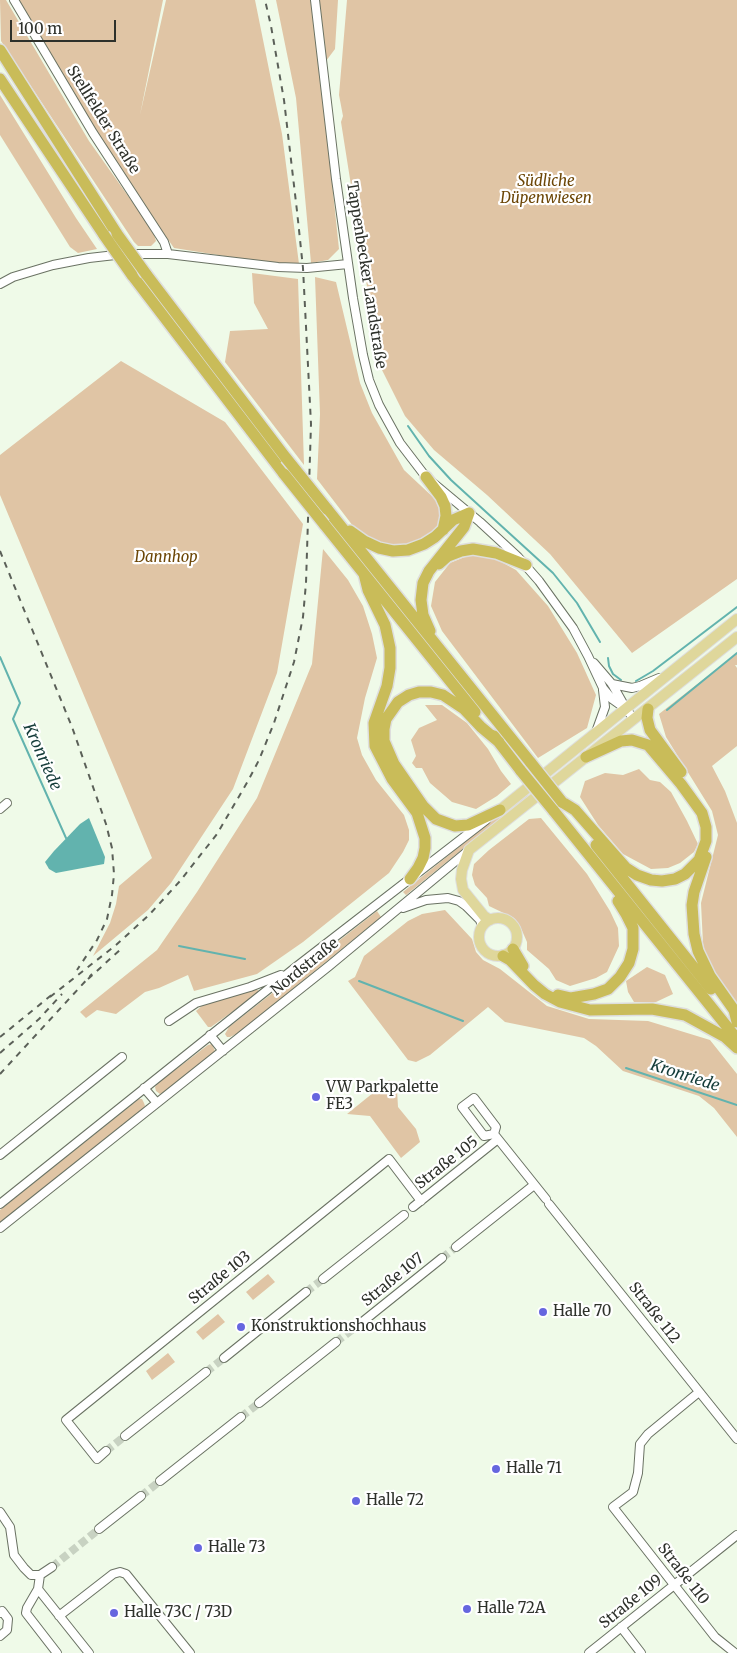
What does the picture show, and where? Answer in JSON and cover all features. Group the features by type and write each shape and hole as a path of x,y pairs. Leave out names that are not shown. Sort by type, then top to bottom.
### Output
{"highway":[{"path":"0,50 117,234 146,274 286,458 737,1022"},
{"path":"0,79 132,275 284,474 737,1039"},
{"path":"426,476 445,506 446,516 443,530"},
{"path":"338,522 364,541 379,548 393,551 408,550 424,544 453,520 469,513"},
{"path":"440,650 428,629 423,614 421,600 423,583 429,571 464,527 469,513"},
{"path":"429,571 448,556 473,549 496,553 526,565"},
{"path":"364,574 368,590 385,625 390,648 390,668 387,686 374,724 375,746 392,779 417,813 425,838 423,858 410,879"},
{"path":"499,742 481,728 464,709 443,695 431,692 419,692 409,695 398,702 386,719 384,729 384,741 394,764 423,806 436,820 454,826 468,825 500,810"},
{"path":"648,709 648,726 655,738 707,810 710,841 694,892 692,905 694,934 698,951 710,976 734,1010 737,1022"},
{"path":"562,802 575,810 626,868 638,876 662,881 675,879 685,874 699,860 706,841 706,827 702,813 681,784 648,745 632,740 621,741 586,757"},
{"path":"508,952 539,984 557,994 570,998 583,997 608,989 620,977 629,963 633,949 633,928 626,914 605,885 600,869"},
{"path":"508,952 510,960 534,985 545,994 560,1002 590,1010 652,1009 685,1015 725,1037 737,1048"}],"main road":[{"path":"500,810 737,619"},
{"path":"486,923 503,919 513,926 517,939 508,952 490,955 483,950 480,944 478,937 486,923 484,916 463,890 461,879 469,850 737,637"}],"street":[{"name":"Stellfelder Straße","path":"14,0 93,133 164,242 168,254"},
{"name":"Tappenbecker Landstraße","path":"315,0 348,264 363,355 379,405 392,430 412,460 426,476 526,565 555,602 572,628 603,688"},
{"path":"0,284 31,271 75,260 124,254 168,254 278,267 307,268 348,264"},
{"name":"Tappenbecker Landstraße","path":"588,656 612,684 626,709"},
{"path":"612,684 632,688 668,674"},
{"path":"603,688 634,719"},
{"path":"595,733 605,707 603,688"},
{"path":"0,809 7,803"},
{"name":"Nordstraße","path":"0,1204 296,967 500,810"},
{"name":"Nordstraße","path":"0,1228 396,911 469,850"},
{"path":"396,911 426,900 448,898 459,901 486,923"},
{"name":"Nordstraße","path":"169,1021 196,1003 258,984 296,967"},
{"path":"210,1036 222,1051"},
{"path":"0,1155 122,1057"},
{"path":"144,1088 157,1103"},
{"path":"474,1098 496,1127 496,1137 484,1136 462,1107 474,1098"},
{"name":"Straße 112","path":"496,1137 737,1439"},
{"name":"Straße 105","path":"413,1207 496,1137"},
{"name":"Straße 103","path":"101,1455 66,1420 389,1160 421,1201"},
{"path":"456,1247 534,1185"},
{"path":"323,1279 404,1215"},
{"name":"Straße 107","path":"360,1323 442,1258"},
{"path":"224,1358 306,1292"},
{"path":"259,1403 336,1342"},
{"path":"125,1436 206,1372"},
{"name":"Straße 110","path":"699,1392 648,1434 640,1444 638,1474 633,1492 613,1507 715,1637 733,1652"},
{"path":"160,1481 241,1417"},
{"path":"99,1529 139,1498"},
{"path":"0,1512 10,1527 14,1556 24,1568 31,1574 40,1576 52,1568"},
{"name":"Straße 109","path":"589,1653 737,1535"},
{"path":"59,1616 113,1574 120,1572 126,1574 190,1653"},
{"path":"40,1576 38,1589 26,1613 57,1653"},
{"path":"38,1589 89,1653"},
{"path":"0,1613 2,1611 8,1619 6,1630 0,1636"},
{"path":"621,1627 641,1653"}],"green space":[{"path":"0,0 6,0 89,141 153,231 156,241 151,246 138,246 134,242 1,41"},
{"path":"18,0 163,0 140,115 166,0 255,0 282,134 299,264 262,262 174,248 141,201 127,177 115,164"},
{"path":"276,0 338,0 335,49 320,69 339,249 328,260 311,263 296,98"},
{"name":"Südliche Düpenwiesen","path":"347,0 737,0 737,579 632,653 550,554 487,495 434,450 405,416 382,370 341,122 343,116 339,95"},
{"path":"0,95 97,249 78,253 70,247 0,135"},
{"path":"252,273 298,279 304,465 225,362 230,331 268,329 254,303"},
{"path":"315,277 336,282 360,383 372,413 404,470 435,499 441,514 438,525 431,533 406,546 392,545 391,547 365,538 353,526 317,479 320,414"},
{"name":"Dannhop","path":"121,361 225,422 303,524 277,673 233,789 171,883 148,910 93,956 110,923 119,886 152,858 0,495 0,455"},
{"path":"323,549 348,580 363,606 372,634 377,658 365,698 357,738 362,755 376,780 404,815 409,830 409,840 403,852 389,873 303,942 257,974 194,991 188,975 145,992 116,1014 97,1010 86,1018 80,1012 157,950 197,892 257,798 312,664"},
{"path":"472,554 496,559 516,570 548,606 577,653 596,695 587,728 538,758 442,631 431,606 435,582 450,563"},
{"path":"737,653 737,665 735,665 737,668 737,746 712,766 725,791 737,823 737,1004 708,963 703,944 701,903 718,835 712,811 666,737 659,714"},
{"path":"425,705 442,705 467,723 488,749 511,784 497,796 476,809 452,802 430,783 422,768 416,768 412,763 416,756 411,740 419,728 437,720"},
{"path":"639,769 650,780 660,782 671,792 698,844 694,852 680,863 668,868 651,869 623,854 598,825 580,797 585,781 605,773 623,775"},
{"path":"526,793 528,796 406,895 403,892"},
{"path":"541,818 587,874 610,911 618,928 619,946 607,972 596,978 570,986 556,980 549,969 527,950 527,942 520,926 514,918 489,906 487,898 475,885 472,875 474,864 489,850 529,819"},
{"path":"445,910 472,939 476,952 483,960 500,969 547,1006 589,1019 648,1021 710,1040 737,1074 737,1137 714,1108 699,1096 623,1071 596,1046 584,1038 505,1022 488,1007 430,1055 416,1062 408,1060 348,981 355,977 364,956 408,921 422,914"},
{"path":"377,911 381,917 240,1032 227,1037 225,1034 229,1027"},
{"path":"647,967 665,975 673,994 656,1002 634,1002 628,992 626,981"},
{"path":"256,989 259,991 257,994 211,1027 208,1027 196,1011 205,1003 223,996"},
{"path":"212,1044 215,1051 213,1053 165,1092 160,1094 156,1091 155,1087 158,1083 208,1045"},
{"path":"389,1080 397,1090 398,1107 416,1129 420,1142 401,1158 370,1116 347,1114"},
{"path":"139,1099 142,1099 145,1106 142,1110 0,1224 0,1210"},
{"path":"268,1274 275,1282 253,1300 246,1292"},
{"path":"218,1314 225,1322 203,1340 196,1332"},
{"path":"168,1353 175,1362 152,1380 146,1371"}],"water":[{"path":"89,818 105,857 104,864 56,873 49,869 45,862 80,824"}],"waterway":[{"path":"408,426 429,456 451,480 553,573 577,603 600,642"},
{"path":"636,681 653,671 737,607"},
{"path":"667,710 737,653"},
{"name":"Kronriede","path":"0,657 20,703 13,719 66,838"},
{"path":"608,658 613,674 621,680"},
{"name":"Kronriede","path":"179,946 245,959"},
{"name":"Kronriede","path":"359,981 463,1021"},
{"name":"Kronriede","path":"626,1068 737,1105"}],"tunnel":[{"path":"442,1258 456,1247"},
{"path":"306,1292 323,1279"},
{"path":"336,1342 361,1323"},
{"path":"206,1372 224,1358"},
{"path":"241,1417 259,1403"},
{"path":"106,1451 125,1436"},
{"path":"141,1496 160,1481"},
{"path":"52,1567 99,1529"}],"railway":[{"path":"50,997 116,945 149,915 180,881 217,834 259,760 274,723 294,662 303,617 306,583 311,424 303,268 297,211 284,100 265,0"},
{"path":"0,551 72,727 106,824 112,848 114,874 107,919 97,940 77,970"},
{"path":"88,979 121,949"},
{"path":"0,1074 92,974"},
{"path":"0,1037 54,993"},
{"path":"0,1053 39,1019 62,994"}],"place":[{"name":"VW Parkpalette FE3","path":"316,1097"},
{"name":"Halle 70","path":"543,1312"},
{"name":"Konstruktionshochhaus","path":"241,1327"},
{"name":"Halle 71","path":"496,1469"},
{"name":"Halle 72","path":"356,1501"},
{"name":"Halle 73","path":"198,1548"},
{"name":"Halle 72A","path":"467,1609"},
{"name":"Halle 73C / 73D","path":"114,1613"}]}
